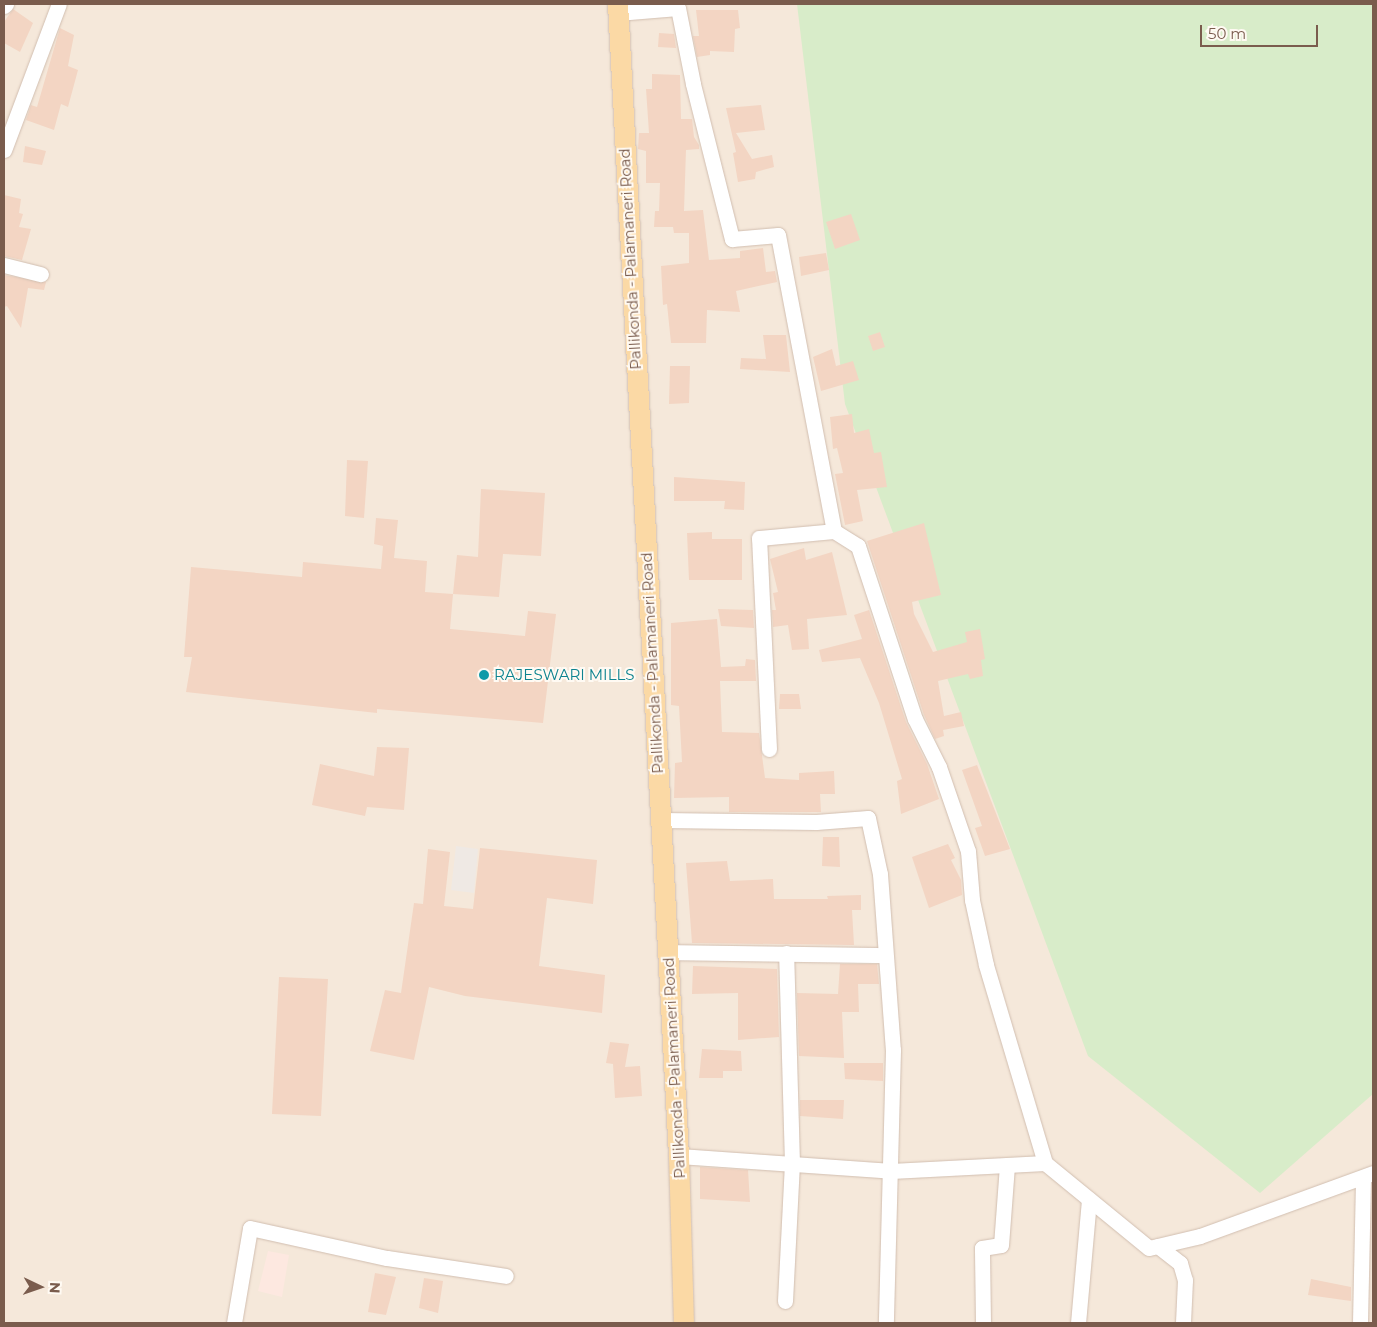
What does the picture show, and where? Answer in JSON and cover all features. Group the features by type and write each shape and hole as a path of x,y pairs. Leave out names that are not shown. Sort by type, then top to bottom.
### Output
{"main road":[{"name":"Pallikonda - Palamaneri Road","path":"617,8 679,1156 684,1323"}],"street":[{"path":"4,150 59,4"},
{"path":"617,8 678,8 693,84 732,239 778,235 834,531"},
{"path":"4,265 41,274"},
{"path":"770,749 760,538 834,531 858,546 915,719 939,767 968,851 972,900 986,965 1045,1163 1149,1248 1200,1236 1368,1176 1360,1323"},
{"path":"660,820 816,822 868,818 880,874 893,1050 892,1171 886,1323"},
{"path":"668,952 886,954"},
{"path":"786,953 792,1164 786,1301"},
{"path":"679,1156 892,1171 1045,1163"},
{"path":"983,1323 982,1248 1001,1245 1007,1166"},
{"path":"1078,1323 1089,1199"},
{"path":"234,1323 250,1228 387,1258 506,1276"},
{"path":"1158,1246 1180,1263 1185,1280 1183,1323"}],"shaded area":[{"path":"4,4 1373,4 1373,1323 4,1323"},
{"path":"456,846 478,849 474,893 451,890"},
{"path":"268,1251 289,1255 282,1297 258,1291"}],"green space":[{"path":"797,4 1373,4 1373,1094 1260,1193 1088,1056 845,404"}],"building":[{"path":"13,9 33,23 20,52 4,43 4,22"},
{"path":"696,10 738,10 740,28 735,29 734,52 710,51 710,55 697,57 693,36 699,36"},
{"path":"60,28 74,35 68,66 78,70 68,107 61,104 54,130 26,120 31,105 37,107"},
{"path":"659,33 674,34 676,48 658,47"},
{"path":"652,74 680,75 681,119 692,119 694,137 699,145 699,149 686,150 684,211 703,210 709,260 740,258 740,251 763,248 766,272 775,271 777,282 736,291 740,312 707,310 706,343 671,343 667,304 663,305 661,266 689,263 689,233 674,233 673,227 654,227 655,211 659,211 660,183 646,183 646,151 638,149 639,133 649,133 646,89 652,89"},
{"path":"761,105 765,130 736,133 752,159 772,155 774,167 756,172 755,179 738,182 733,153 736,152 726,108"},
{"path":"25,146 46,151 42,165 23,162"},
{"path":"4,195 21,199 19,213 23,214 19,227 31,229 22,260 4,256"},
{"path":"851,214 860,240 835,249 826,222"},
{"path":"826,253 829,270 801,276 799,257"},
{"path":"4,275 46,282 44,290 28,288 21,328 7,306 4,307"},
{"path":"880,332 885,347 873,351 868,336"},
{"path":"763,335 786,335 790,372 740,369 741,358 766,359"},
{"path":"832,349 836,366 853,361 859,380 821,391 813,357"},
{"path":"670,366 690,366 689,403 669,404"},
{"path":"852,414 854,433 869,429 874,453 881,452 887,487 857,490 863,521 845,525 835,474 843,473 837,448 833,449 830,417"},
{"path":"347,460 368,461 364,518 345,516"},
{"path":"674,477 745,482 744,510 724,509 725,501 674,501"},
{"path":"481,489 545,493 541,556 503,554 499,597 453,594 457,555 478,557"},
{"path":"376,518 398,520 394,558 427,561 425,592 453,594 450,629 525,636 528,611 556,614 543,723 377,709 377,713 186,692 192,657 184,657 191,567 302,577 303,562 381,569 383,546 374,544"},
{"path":"924,523 941,595 912,602 914,614 933,652 967,642 965,632 980,629 985,659 981,660 983,676 970,679 968,674 938,681 944,716 961,712 964,726 943,730 944,736 935,739 924,715 867,541"},
{"path":"712,532 712,539 742,539 742,580 689,580 687,533"},
{"path":"804,548 806,560 832,552 847,615 807,619 809,649 792,650 788,625 773,627 772,610 776,610 773,593 778,592 770,559"},
{"path":"718,609 753,610 754,628 721,626"},
{"path":"869,610 906,722 927,764 939,799 901,814 897,781 902,779 879,703 860,658 822,662 819,650 862,639 854,615"},
{"path":"717,619 721,667 745,666 746,659 755,660 756,681 720,681 722,732 759,733 765,778 799,780 799,773 834,771 835,794 820,794 821,812 729,812 729,797 674,798 675,763 682,762 679,706 671,705 671,623"},
{"path":"780,694 799,694 801,709 779,709"},
{"path":"377,747 409,748 404,810 367,807 365,816 312,805 320,764 374,776"},
{"path":"977,765 1010,849 985,856 975,828 982,826 962,770"},
{"path":"823,837 839,837 840,867 822,866"},
{"path":"948,844 955,858 951,860 961,880 962,895 929,908 912,857"},
{"path":"480,848 597,860 593,904 547,898 539,966 605,975 602,1013 465,996 429,987 414,1060 370,1051 385,990 401,993 414,903 423,904 428,849 450,852 444,906 473,909"},
{"path":"727,861 730,881 773,879 774,899 828,899 827,896 861,895 861,910 852,910 854,945 692,943 686,863"},
{"path":"840,964 877,964 879,984 858,984 859,1012 842,1012 844,1058 799,1056 797,993 838,994"},
{"path":"693,966 777,969 779,1037 738,1040 738,993 692,994"},
{"path":"279,977 328,979 321,1116 272,1114"},
{"path":"610,1042 629,1044 625,1067 640,1066 642,1096 615,1098 613,1064 606,1063"},
{"path":"702,1049 741,1051 742,1071 723,1071 723,1078 699,1078"},
{"path":"844,1063 883,1063 883,1081 845,1079"},
{"path":"800,1100 844,1100 843,1119 800,1116"},
{"path":"700,1167 748,1170 750,1202 700,1199"},
{"path":"375,1273 396,1277 386,1315 368,1312"},
{"path":"424,1278 443,1281 438,1313 419,1308"},
{"path":"1311,1279 1351,1287 1351,1301 1308,1295"}],"place":[{"name":"RAJESWARI MILLS","path":"484,675"}]}
